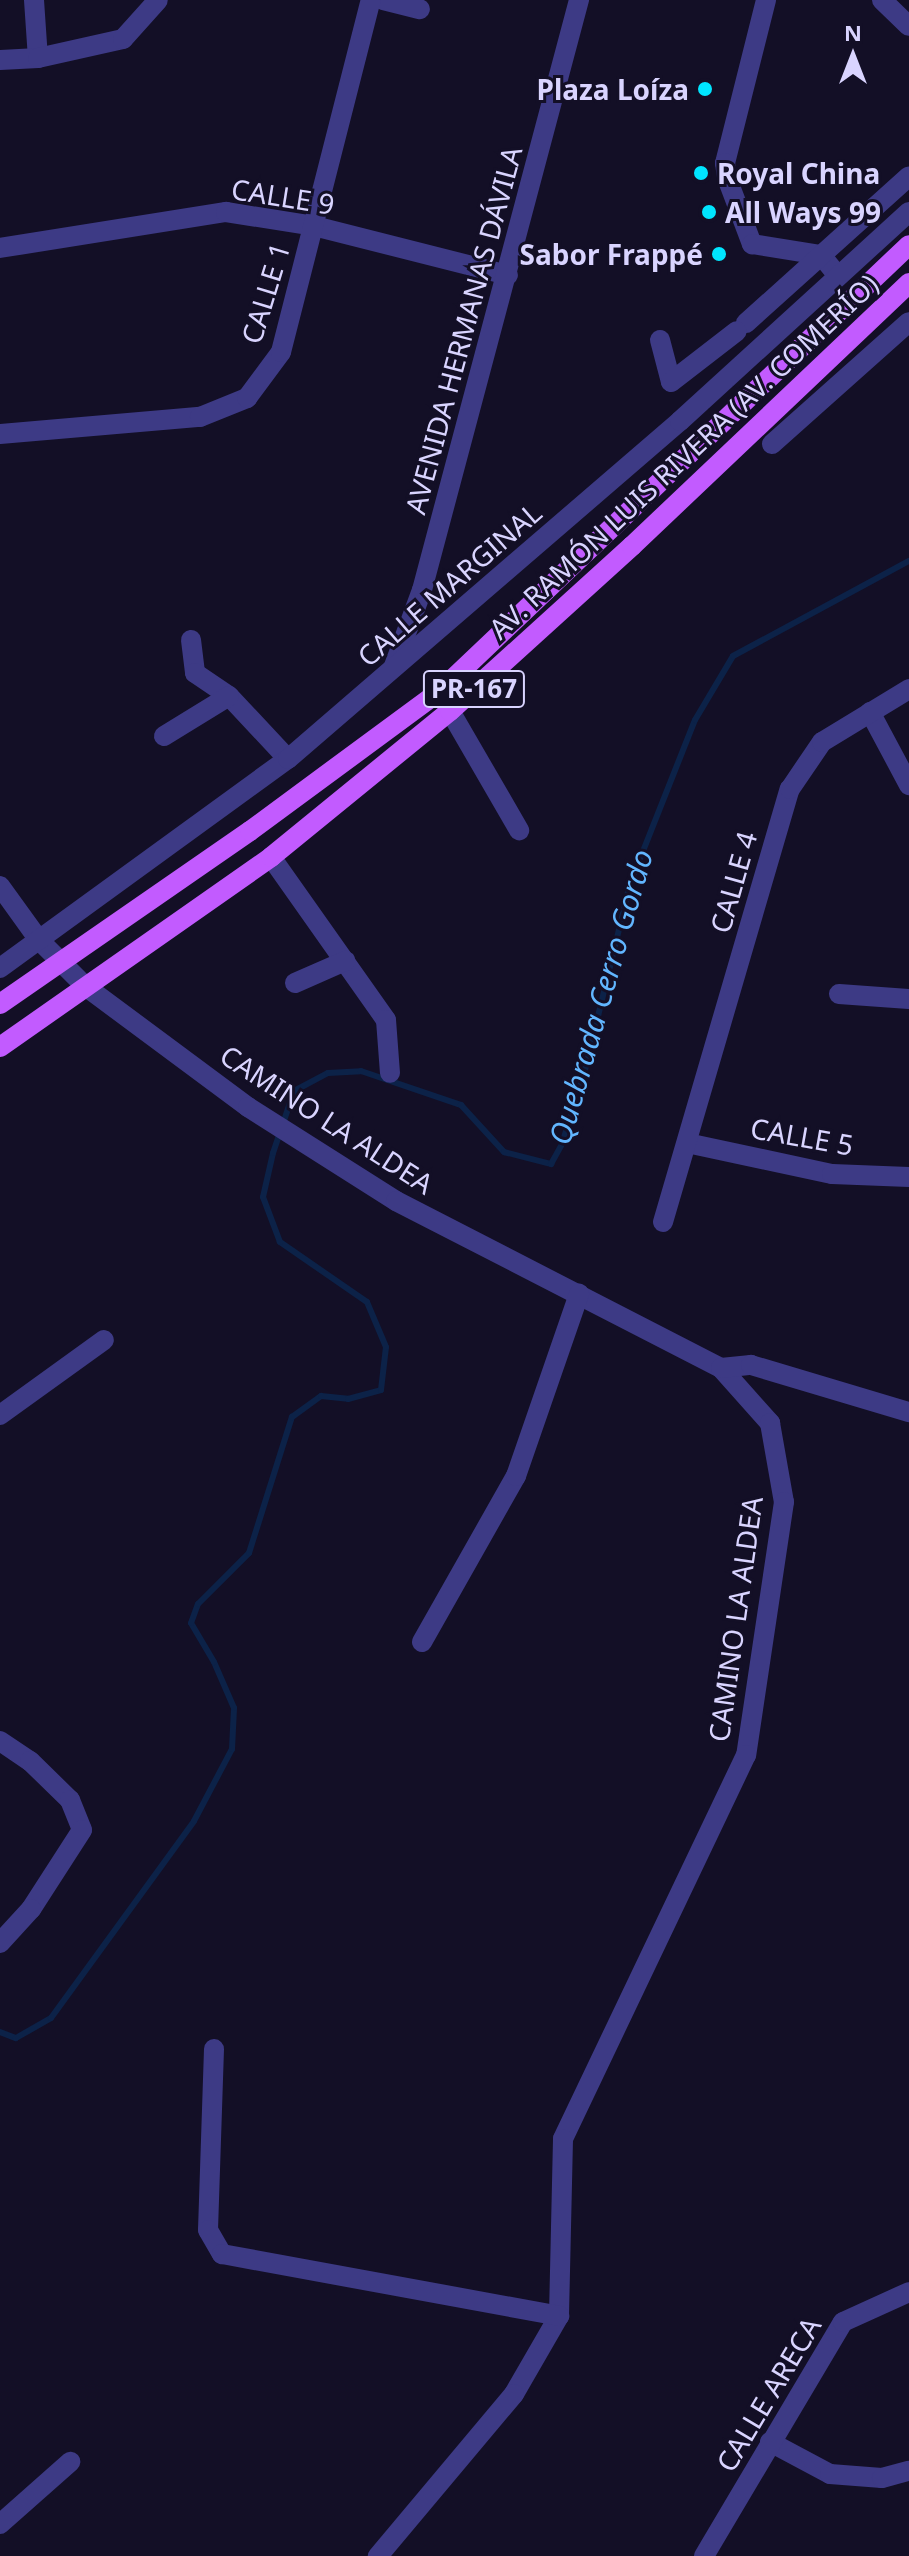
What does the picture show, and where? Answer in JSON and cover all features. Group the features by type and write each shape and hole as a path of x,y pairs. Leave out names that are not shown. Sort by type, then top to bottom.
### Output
{"main road":[{"name":"AV. RAMÓN LUIS RIVERA (AV. COMERÍO)","path":"0,1004 250,831 440,691 909,245"},
{"name":"AV. RAMÓN LUIS RIVERA (AV. COMERÍO)","path":"0,1047 271,857 450,711 632,546 909,283"}],"street":[{"path":"34,0 38,58"},
{"path":"0,60 38,58 123,39 158,0"},
{"name":"CALLE 1","path":"0,434 200,417 247,398 281,352 371,0"},
{"path":"383,0 420,9"},
{"name":"AVENIDA HERMANAS DÁVILA","path":"392,671 422,590 579,0"},
{"path":"766,0 725,163 727,178 752,244 821,255 838,276"},
{"path":"660,340 671,382 742,327 909,176"},
{"name":"CALLE 9","path":"0,248 226,212 314,226 508,275"},
{"name":"CALLE MARGINAL","path":"0,968 288,759 718,386 909,212"},
{"path":"772,444 909,322"},
{"path":"696,362 718,386"},
{"path":"191,640 195,673 229,696 288,759"},
{"name":"CALLE 4","path":"663,1222 790,789 822,742 909,689"},
{"path":"164,736 229,696"},
{"path":"450,711 519,830"},
{"path":"870,712 909,785"},
{"path":"271,857 386,1020 390,1073"},
{"name":"CAMINO LA ALDEA","path":"0,886 39,940 85,986 248,1107 396,1201 721,1368 770,1423 784,1502 746,1755 563,2139 559,2316 514,2394 378,2556"},
{"path":"295,983 345,961"},
{"path":"839,994 909,999"},
{"name":"CALLE 5","path":"687,1143 832,1174 909,1177"},
{"path":"422,1642 516,1476 579,1294"},
{"path":"0,1415 104,1340"},
{"path":"721,1368 751,1365 909,1412"},
{"path":"0,1741 30,1761 70,1800 82,1830 31,1909 0,1943"},
{"path":"214,2049 208,2230 222,2254 559,2316"},
{"name":"CALLE ARECA","path":"704,2556 843,2322 909,2292"},
{"path":"770,2442 830,2474 882,2478 909,2471"},
{"path":"0,2524 70,2462"}],"waterway":[{"name":"Quebrada Cerro Gordo","path":"0,2032 16,2038 51,2018 194,1821 232,1749 234,1708 214,1662 191,1623 198,1604 249,1553 292,1417 321,1396 348,1399 381,1390 386,1347 367,1302 280,1242 263,1197 273,1153 294,1091 328,1073 361,1071 461,1105 504,1152 551,1164 562,1144 585,1070 630,884 695,720 733,656 909,561"}],"place":[{"name":"Plaza Loíza","path":"705,89"},
{"name":"Royal China","path":"701,173"},
{"name":"All Ways 99","path":"709,212"},
{"name":"Sabor Frappé","path":"719,254"}]}
